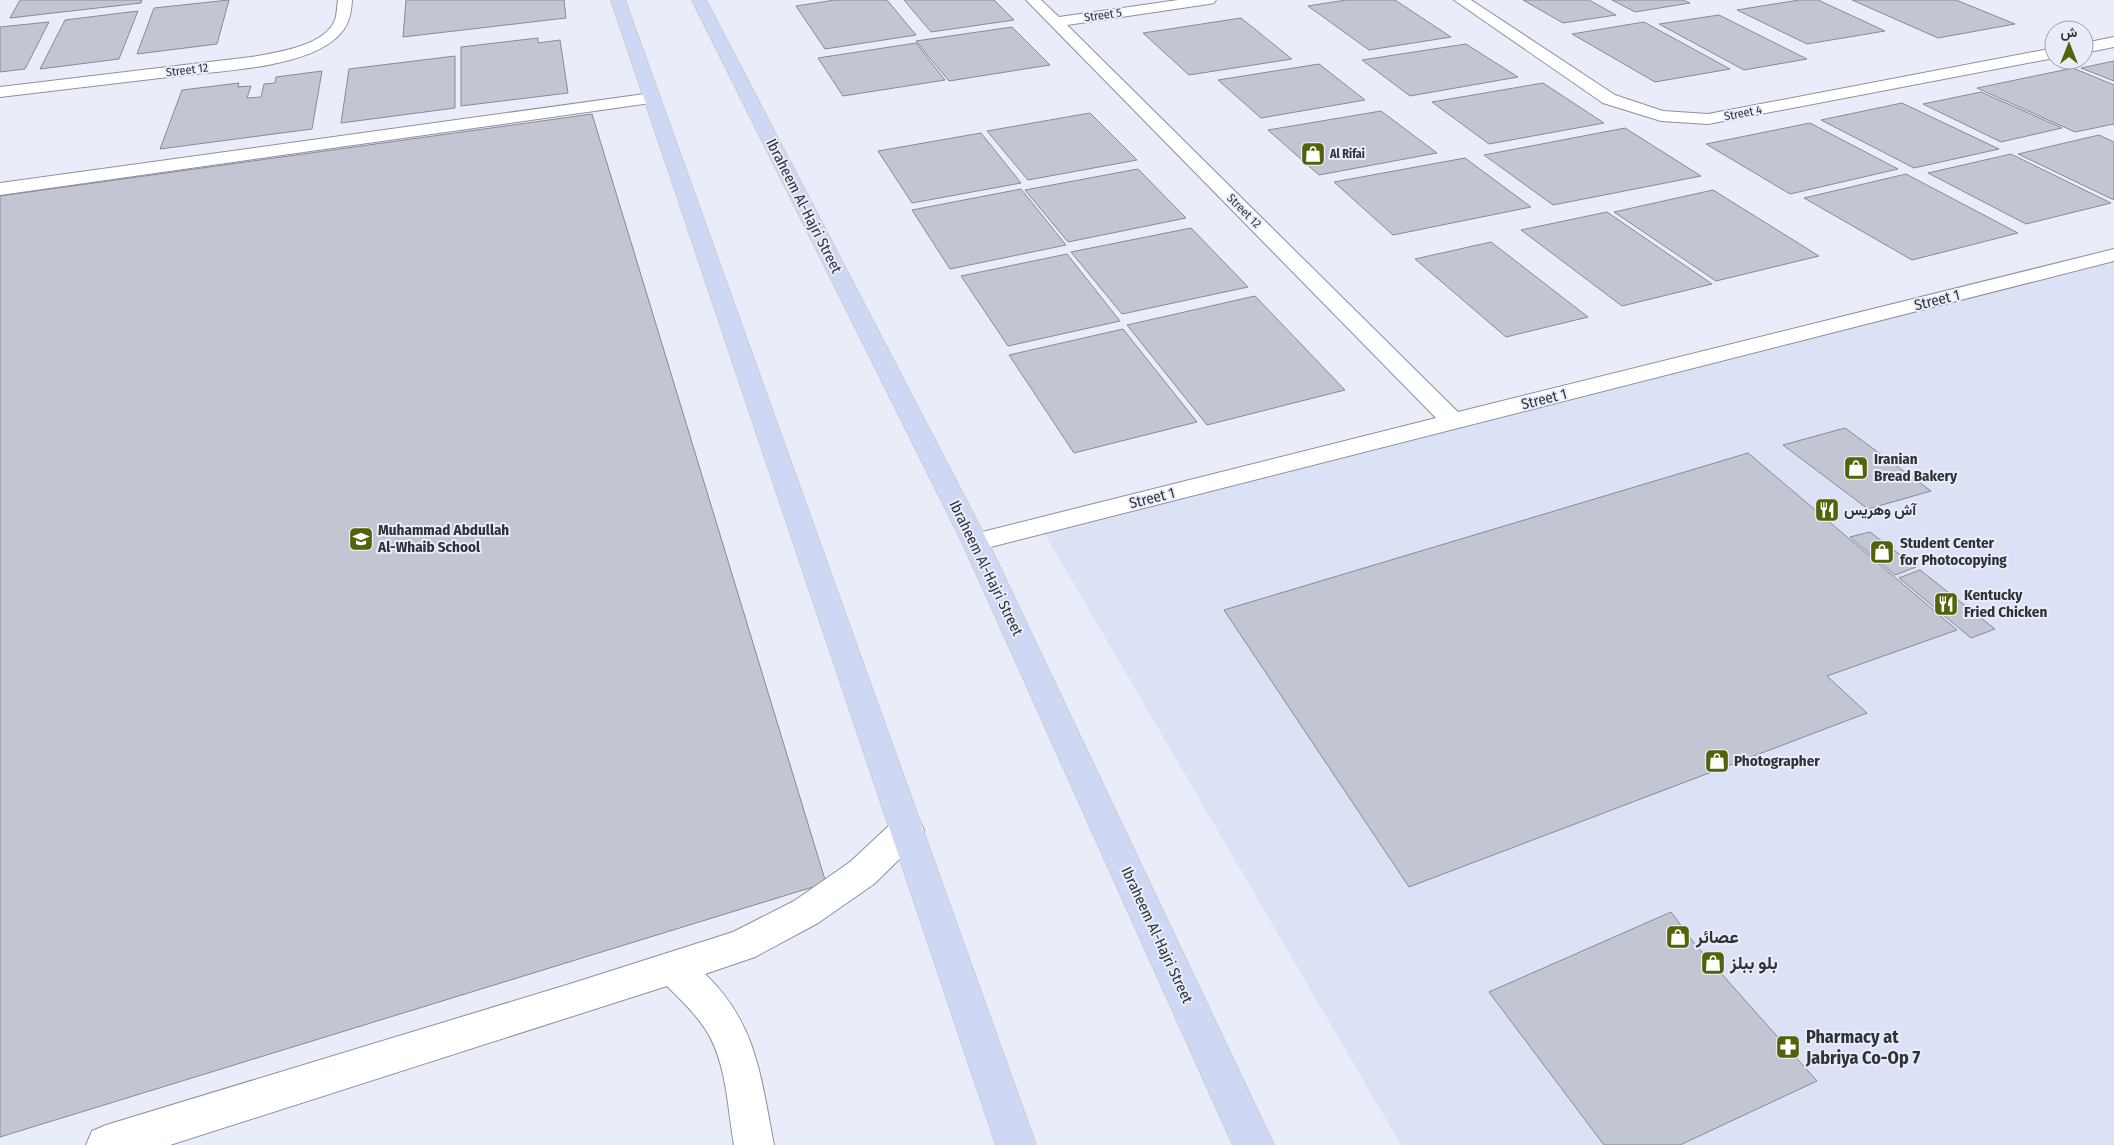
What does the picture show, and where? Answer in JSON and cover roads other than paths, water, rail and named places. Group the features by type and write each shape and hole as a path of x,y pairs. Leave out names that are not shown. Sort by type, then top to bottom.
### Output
{"main road":[{"path":"618,0 1016,1145"},
{"name":"Ibraheem Al-Hajri Street","path":"699,0 974,542 1254,1145"}],"street":[{"name":"Street 12","path":"0,92 251,62 290,54 318,43 335,30 343,18 345,0"},
{"name":"Street 12","path":"1034,0 1454,422"},
{"name":"Street 5","path":"1056,22 1209,0"},
{"name":"Street 4","path":"1461,0 1609,99 1661,116 1708,119 2044,55"},
{"path":"2094,46 2114,42"},
{"path":"0,189 652,98"},
{"name":"Street 1","path":"974,542 2114,255"},
{"path":"106,1145 742,945 806,912 862,873 907,830"},
{"path":"673,968 705,1000 726,1029 737,1063 754,1145"}],"place":[{"name":"Al Rifai","path":"1313,154"},
{"name":"Iranian Bread Bakery","path":"1856,468"},
{"name":"آش وهريس","path":"1827,510"},
{"name":"Muhammad Abdullah Al-Whaib School","path":"361,539"},
{"name":"Student Center for Photocopying","path":"1882,552"},
{"name":"Kentucky Fried Chicken","path":"1946,604"},
{"name":"Photographer","path":"1717,761"},
{"name":"عصائر","path":"1678,937"},
{"name":"بلو ببلز","path":"1713,963"},
{"name":"Pharmacy at Jabriya Co-Op 7","path":"1788,1047"}]}
